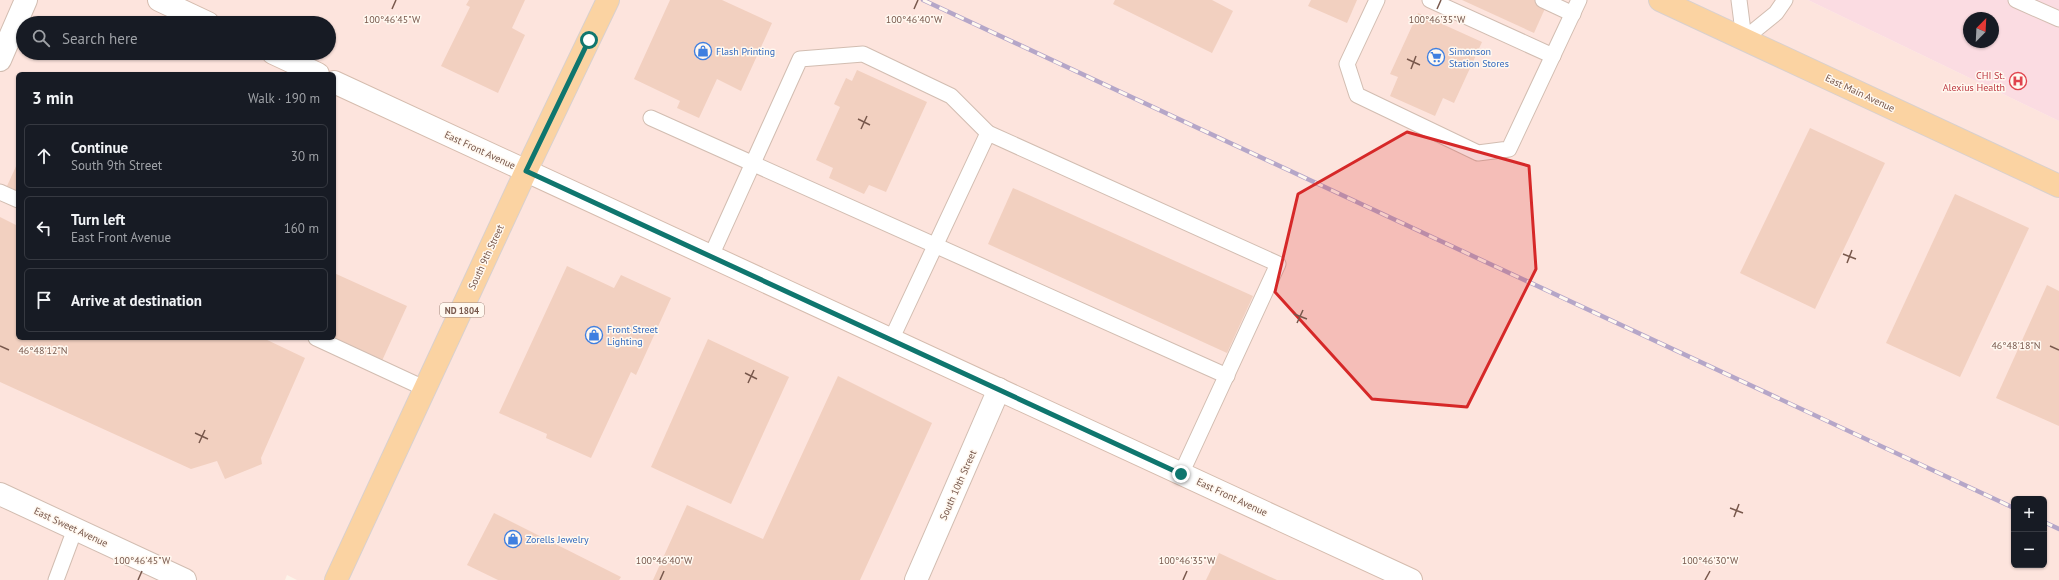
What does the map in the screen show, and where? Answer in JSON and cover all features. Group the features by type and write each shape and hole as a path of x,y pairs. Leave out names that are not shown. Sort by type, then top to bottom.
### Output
{"main road":[{"name":"South 9th Street","path":"336,580 526,171 608,0"},
{"name":"East Main Avenue","path":"1660,0 2059,186"}],"street":[{"path":"19,16 26,0"},
{"path":"158,0 193,16"},
{"path":"0,60 16,23"},
{"path":"287,60 314,72"},
{"name":"East Front Avenue","path":"336,83 1411,580"},
{"name":"South 10th Street","path":"916,580 1000,389"},
{"name":"East Sweet Avenue","path":"0,494 184,580"}],"lane":[{"path":"1377,0 1347,64 1357,95 1478,153 1509,149 1579,0"},
{"path":"1430,0 1465,9 1499,25 1553,56"},
{"path":"1543,0 1573,14"},
{"path":"1739,0 1744,39"},
{"path":"1744,39 1776,13 1785,0"},
{"path":"2016,0 2059,19"},
{"path":"711,256 800,59 863,54 951,96 988,132 1278,264 1181,474"},
{"path":"651,118 1227,376"},
{"path":"891,340 988,132"},
{"path":"0,192 16,199"},
{"path":"320,340 426,389"},
{"path":"56,580 75,529"}],"highlighted area":[{"path":"1407,132 1529,166 1536,269 1467,407 1372,399 1275,292 1298,194"}],"shaded area":[{"path":"0,0 1808,0 2059,121 2059,580 297,580 287,575 285,580 0,580"},
{"name":"CHI St. Alexius Health","path":"1808,0 2059,0 2059,121"}],"building":[{"path":"469,0 525,0 512,28 525,35 498,93 441,66 470,7 466,5"},
{"name":"Flash Printing","path":"670,0 722,0 772,23 741,91 717,79 699,118 677,108 680,101 634,79"},
{"path":"1115,0 1212,0 1233,11 1212,53 1113,4"},
{"path":"1311,0 1357,0 1347,23 1308,6"},
{"path":"1462,0 1538,0 1547,4 1534,33"},
{"path":"1418,13 1482,42 1454,103 1443,98 1435,116 1390,96 1398,77 1390,74"},
{"path":"857,70 927,102 886,192 869,185 864,194 829,178 833,168 816,160 840,107 834,104 846,78 852,81"},
{"path":"1810,128 1885,163 1815,309 1740,273"},
{"path":"16,166 16,190 7,186"},
{"path":"1013,188 1253,296 1227,353 988,244"},
{"path":"1955,194 2029,228 1960,377 1886,343"},
{"path":"0,217 16,225 16,340 267,340 305,358 261,458 262,464 225,479 217,461 191,469 0,382"},
{"name":"Front Street Lighting","path":"567,266 614,288 621,275 671,298 636,375 631,372 591,458 546,438 547,434 499,413"},
{"path":"336,274 407,306 381,363 333,340 336,340"},
{"path":"2047,285 2059,291 2059,426 1996,398"},
{"path":"708,339 789,377 731,504 651,467"},
{"path":"838,376 932,423 860,580 653,580 687,505 763,539"},
{"name":"Zorells Jewelry","path":"494,513 621,577 619,580 498,580 467,565"},
{"path":"1219,553 1277,580 1206,580"}],"railway":[{"path":"923,0 2011,507"},
{"path":"2047,523 2059,529"}],"place":[{"name":"Flash Printing","path":"703,51"},
{"name":"Simonson Station Stores","path":"1436,57"},
{"name":"CHI St. Alexius Health","path":"2018,81"},
{"name":"Front Street Lighting","path":"594,335"},
{"name":"Zorells Jewelry","path":"513,539"}],"route":[{"path":"589,40 526,171 1181,474"}]}
